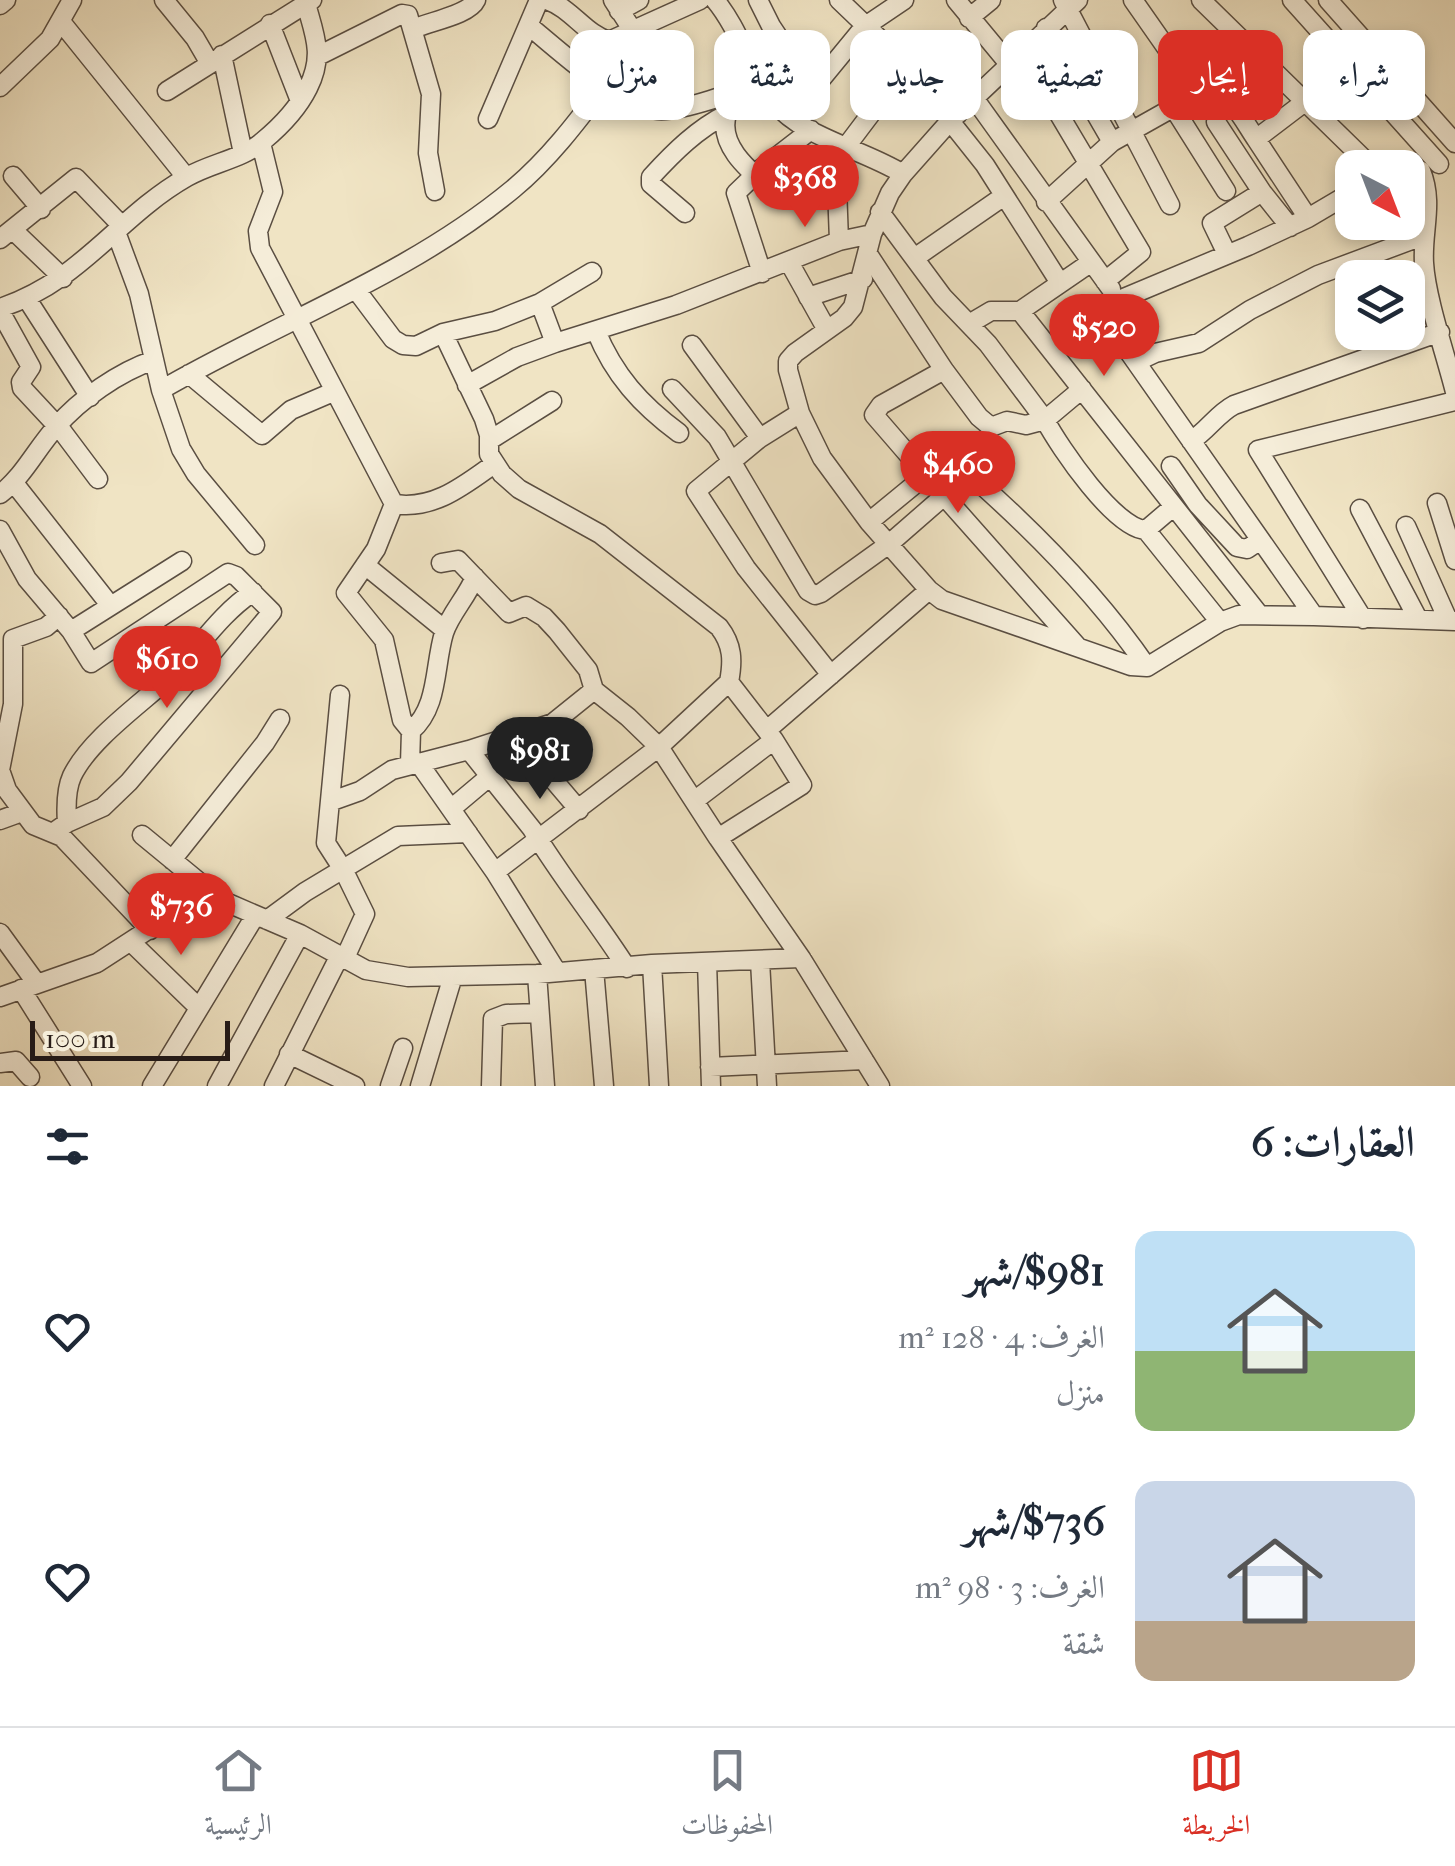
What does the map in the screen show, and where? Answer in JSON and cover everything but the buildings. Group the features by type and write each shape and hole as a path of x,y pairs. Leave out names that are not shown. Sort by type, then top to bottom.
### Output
{"street":[{"path":"0,5 6,0"},
{"path":"0,87 50,39 72,0"},
{"path":"164,0 215,59 243,152"},
{"path":"386,0 394,18"},
{"path":"413,29 467,12 476,0"},
{"path":"488,119 543,0 570,12 593,30"},
{"path":"631,30 616,5 639,0"},
{"path":"636,30 700,0"},
{"path":"716,0 733,30"},
{"path":"758,0 774,30"},
{"path":"839,0 868,30"},
{"path":"830,68 864,26 904,0"},
{"path":"956,0 969,18 1001,46"},
{"path":"969,18 991,0"},
{"path":"1132,0 1158,37"},
{"path":"1201,0 1303,98"},
{"path":"1292,0 1408,150"},
{"path":"1328,0 1455,143"},
{"path":"98,480 57,425 22,388 21,382 31,367 0,309 27,299 62,278 186,177 261,144 308,89 320,55 308,1 166,91"},
{"path":"1112,142 1046,28 1069,3 1170,206"},
{"path":"320,55 394,18 408,15 432,94 428,153 435,192"},
{"path":"62,23 186,177"},
{"path":"270,24 300,101"},
{"path":"529,26 570,59"},
{"path":"766,30 771,26"},
{"path":"981,91 1001,72"},
{"path":"1256,139 1303,103"},
{"path":"981,108 1119,300"},
{"path":"1046,202 1112,142 1158,115"},
{"path":"161,390 414,258 514,188 578,120"},
{"path":"684,212 652,184 651,176 691,138 718,120"},
{"path":"725,120 726,136 737,158 774,191 840,154 867,120"},
{"path":"795,120 840,154 878,158 903,174"},
{"path":"952,120 903,174 880,212 863,280 850,312 788,361 789,380 800,413 822,458 870,522 929,590 942,600 1131,666 1148,666 1220,622 1258,613 1363,620 1451,620 1406,526"},
{"path":"955,120 1060,283"},
{"path":"1058,120 1141,252 1105,281"},
{"path":"1181,120 1226,191"},
{"path":"1241,120 1308,218"},
{"path":"1325,120 1356,150"},
{"path":"1216,122 1290,227"},
{"path":"762,273 736,194 811,130"},
{"path":"261,144 272,192 256,238 394,504 376,550 346,593 384,640 399,710 411,731 414,763 495,872 557,972"},
{"path":"1425,168 1455,152"},
{"path":"839,241 840,154"},
{"path":"12,176 40,209"},
{"path":"62,278 7,235 76,178 119,229 161,390 185,458 255,544"},
{"path":"1425,178 1430,199 1425,235"},
{"path":"1227,254 1212,224 1262,192"},
{"path":"916,257 1004,196"},
{"path":"1314,616 1108,318 1110,308 1119,300 1290,227 1335,202"},
{"path":"880,212 1113,512 1128,526 1146,530 1220,622"},
{"path":"467,385 555,342 762,273 839,241 872,234"},
{"path":"1136,362 1199,342 1318,275 1412,240"},
{"path":"1425,240 1424,266 1455,392"},
{"path":"868,254 944,370 991,427 1007,421 1026,425 1045,420 1082,389"},
{"path":"789,262 827,330"},
{"path":"969,324 991,311 1020,311 1090,262"},
{"path":"357,291 399,344 416,346 540,303 592,272"},
{"path":"808,297 863,280"},
{"path":"27,299 90,397"},
{"path":"540,303 555,342"},
{"path":"1020,311 1258,613"},
{"path":"596,331 613,367 642,404 679,433"},
{"path":"1149,478 1195,447 1219,414 1234,406 1440,332"},
{"path":"443,334 484,419 494,464 519,488 611,542 719,627 730,645 733,662 729,682 659,747 495,872"},
{"path":"692,345 760,438"},
{"path":"110,605 7,488 57,425 125,373 154,360"},
{"path":"944,370 874,412 924,476 1076,646"},
{"path":"189,374 262,435 288,412 334,392"},
{"path":"672,389 710,427 812,594 822,593 889,544 958,481 970,477 1041,541 1116,624 1148,666"},
{"path":"490,440 552,401"},
{"path":"1363,620 1258,450 1455,401"},
{"path":"800,413 760,438 696,492 746,568 831,676"},
{"path":"394,504 409,506 433,501 494,464"},
{"path":"1171,466 1198,505 1237,547 1246,549 1259,540"},
{"path":"870,522 924,476"},
{"path":"1437,503 1455,560"},
{"path":"1146,530 1173,507"},
{"path":"1360,508 1418,619"},
{"path":"0,530 28,579 65,624 90,663 228,573 236,576 272,612 129,782 103,807 60,828 33,825 0,770 13,704 13,639 65,624 110,605 182,561"},
{"path":"442,563 458,560 509,612 526,606 544,617 588,670 594,690 659,747 880,1086"},
{"path":"364,566 445,630"},
{"path":"411,731 421,722 432,696 445,630 476,578"},
{"path":"694,801 929,590"},
{"path":"60,828 70,782 84,758 170,677 214,631 226,612 252,592"},
{"path":"718,838 801,788 771,735 729,682"},
{"path":"332,802 360,791 382,774 559,720 594,690"},
{"path":"274,1086 365,914 326,842 340,695"},
{"path":"172,860 280,720"},
{"path":"516,736 579,810"},
{"path":"468,750 532,828 628,968"},
{"path":"451,809 489,778"},
{"path":"0,820 22,812"},
{"path":"60,828 150,930"},
{"path":"152,1086 199,1008 261,918 398,836 468,833"},
{"path":"142,835 204,888 341,958 379,972 408,977 537,974 800,958"},
{"path":"0,996 97,963 150,930 204,888"},
{"path":"0,934 82,1086"},
{"path":"216,1086 300,934"},
{"path":"131,942 199,1008"},
{"path":"707,962 711,1077 766,1066 864,1060"},
{"path":"760,962 767,1086"},
{"path":"652,964 660,1086"},
{"path":"594,969 604,1086"},
{"path":"537,974 545,1086"},
{"path":"420,1086 453,976"},
{"path":"491,1086 493,1019 539,1012"},
{"path":"390,1086 403,1048"},
{"path":"290,1054 322,1080 355,1086"},
{"path":"0,1064 16,1060 30,1078"}]}
